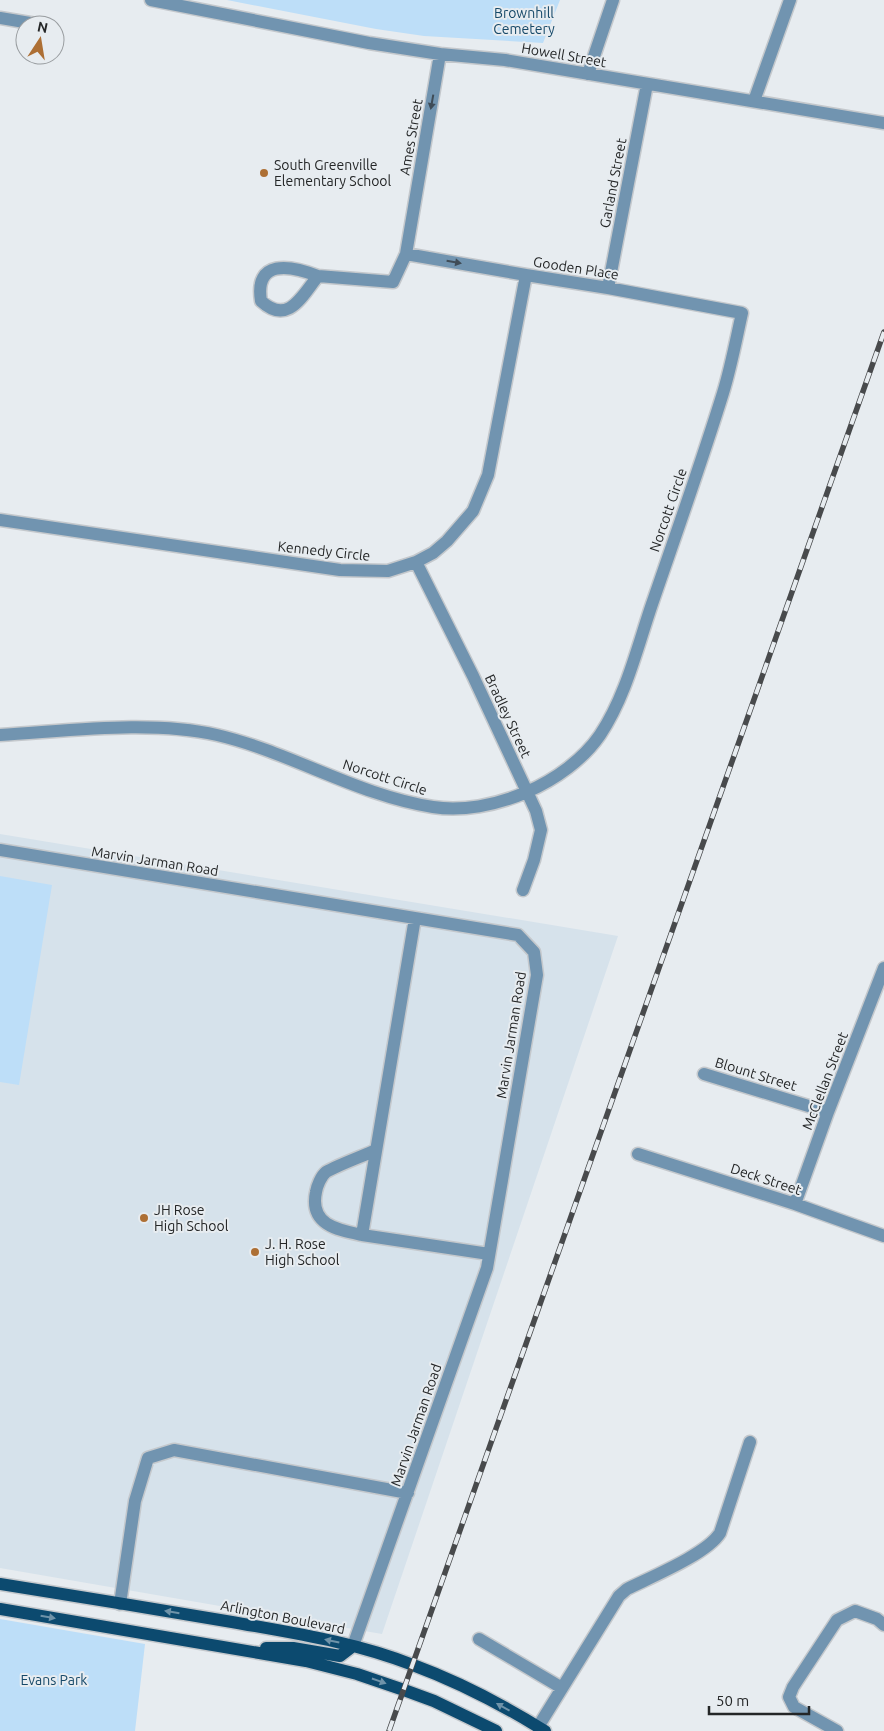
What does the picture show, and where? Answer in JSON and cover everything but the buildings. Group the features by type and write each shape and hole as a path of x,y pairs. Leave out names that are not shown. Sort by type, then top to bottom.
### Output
{"main road":[{"name":"Arlington Boulevard","path":"0,1584 287,1632 353,1646 412,1664 496,1703 540,1730"},
{"path":"0,1590 13,1586"},
{"path":"0,1609 306,1661 357,1674 434,1701 496,1731"},
{"path":"233,1648 293,1648 340,1656 353,1646"}],"street":[{"name":"Howell Street","path":"151,0 369,43 440,54 506,60 884,123"},
{"path":"588,74 613,0"},
{"path":"754,101 790,0"},
{"path":"0,18 15,20"},
{"name":"Ames Street","path":"318,276 393,282 406,254 440,54"},
{"name":"Garland Street","path":"608,288 647,84"},
{"name":"Gooden Place","path":"406,254 742,313"},
{"path":"277,268 296,269 318,276 295,306 286,310 276,310 266,306 261,301 260,283 263,275 268,271 277,268"},
{"name":"Kennedy Circle","path":"0,520 340,570 388,571 416,562 433,553 448,541 473,511 488,475 526,275"},
{"name":"Norcott Circle","path":"0,735 145,728 177,729 216,735 252,745 394,798 436,807 458,809 496,803 547,782 572,766 599,736 619,703 724,390 742,313"},
{"name":"Bradley Street","path":"416,562 473,676 536,811 541,830 534,860 523,890"},
{"name":"Marvin Jarman Road","path":"0,850 518,936 534,952 538,975 487,1268 353,1646"},
{"path":"362,1235 415,918"},
{"name":"McClellan Street","path":"795,1204 828,1112 884,968"},
{"name":"Blount Street","path":"704,1074 828,1112"},
{"path":"376,1150 325,1173 317,1186 314,1199 316,1212 322,1220 334,1229 362,1235 489,1254"},
{"name":"Deck Street","path":"638,1154 795,1204 884,1236"},
{"path":"540,1730 562,1688 618,1596 627,1589 704,1550 716,1540 720,1534 750,1442"},
{"path":"120,1604 135,1501 148,1458 174,1450 408,1493"},
{"path":"837,1731 794,1707 788,1697 838,1620 855,1611 878,1619 884,1625"},
{"path":"480,1639 562,1688"}],"shaded area":[{"name":"J. H. Rose High School","path":"0,834 618,936 382,1634 0,1568"}],"green space":[{"name":"Brownhill Cemetery","path":"227,0 560,0 543,43 424,36 376,29"},
{"path":"0,876 52,885 19,1085 0,1082"},
{"name":"Evans Park","path":"0,1619 145,1644 135,1731 0,1731"}],"railway":[{"path":"389,1731 884,332"}],"place":[{"name":"South Greenville Elementary School","path":"264,173"},
{"name":"JH Rose High School","path":"144,1218"},
{"name":"J. H. Rose High School","path":"255,1252"}]}
